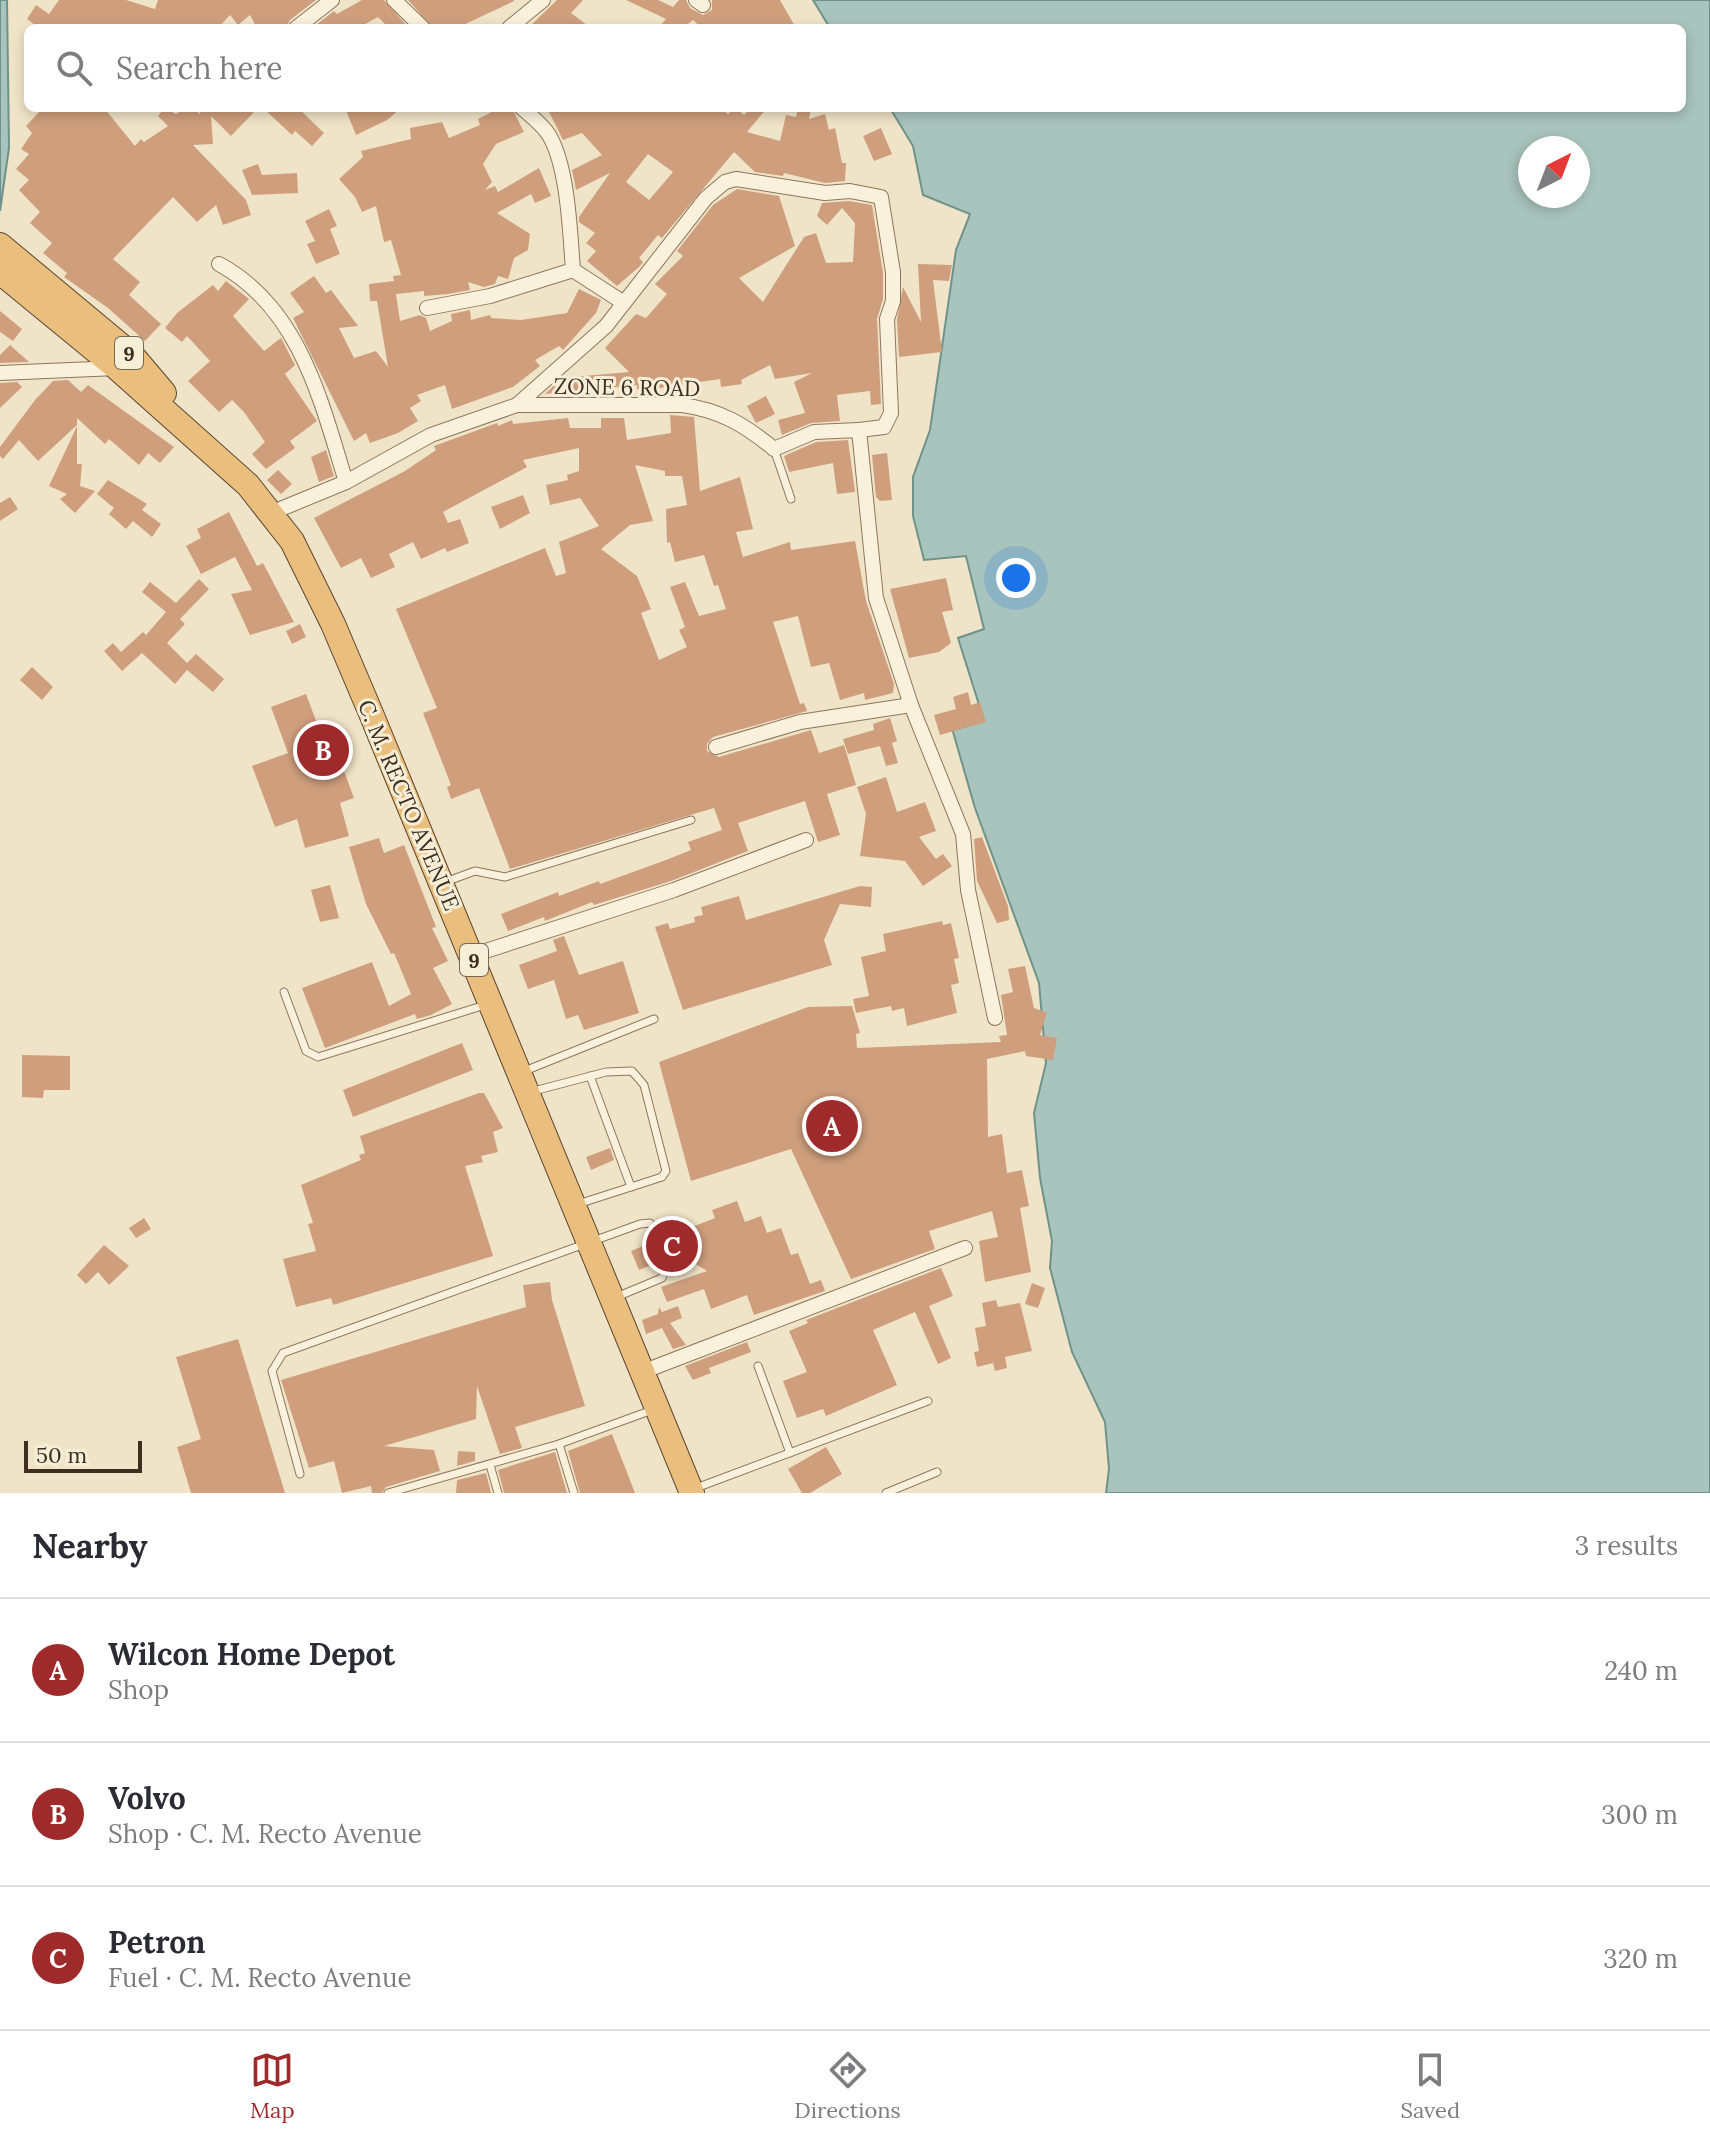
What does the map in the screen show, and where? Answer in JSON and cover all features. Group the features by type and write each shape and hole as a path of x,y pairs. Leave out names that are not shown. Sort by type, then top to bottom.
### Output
{"highway":[{"name":"C. M. RECTO AVENUE","path":"0,245 15,276 214,451"},
{"name":"C. M. RECTO AVENUE","path":"15,276 131,354 292,541 333,624 473,955 586,1241 691,1492"}],"street":[{"path":"301,24 332,0"},
{"path":"394,0 419,24"},
{"path":"514,24 543,0"},
{"path":"527,112 539,123 553,144 564,192 573,270"},
{"path":"517,405 587,345 624,303 695,210 725,182 736,179 825,193 850,191 881,197 893,272 893,301 887,319 891,413 884,427 814,432 774,449"},
{"path":"219,264 252,286 302,354 316,386 346,482"},
{"path":"573,270 624,303"},
{"path":"427,308 490,296 573,270"},
{"path":"0,373 117,368"},
{"name":"ZONE 6 ROAD","path":"271,513 346,482 431,435 517,405 682,405 705,408 732,418 774,449"},
{"path":"859,430 876,598 911,705 963,834 968,890 995,1018"},
{"path":"716,747 800,722 911,705"},
{"path":"473,955 674,890 806,840"},
{"path":"642,1372 965,1248"}],"lane":[{"path":"774,449 791,499"},
{"path":"441,883 475,871 505,877 691,820"},
{"path":"284,992 306,1051 318,1057 491,1003"},
{"path":"524,1083 654,1019"},
{"path":"524,1083 632,1071 644,1085 666,1171 662,1177 573,1206"},
{"path":"590,1076 631,1187"},
{"path":"300,1474 272,1371 283,1353 586,1241 650,1223 661,1239"},
{"path":"611,1299 662,1278 669,1258"},
{"path":"758,1366 790,1453"},
{"path":"691,1492 928,1401"},
{"path":"388,1493 559,1444 657,1409"},
{"path":"559,1444 574,1493"},
{"path":"490,1465 498,1493"},
{"path":"886,1493 937,1472"}],"water":[{"path":"0,0 7,0 9,148 0,211"},
{"path":"813,0 1710,0 1710,1493 1106,1493 1109,1469 1105,1422 1072,1352 1050,1268 1052,1241 1040,1178 1034,1113 1046,1063 1039,983 975,808 949,718 981,711 958,638 984,629 966,556 924,560 913,516 913,477 930,430 956,250 970,214 923,195 913,146 892,112 1686,112 1686,24 828,24"}],"building":[{"path":"59,0 126,0 155,9 158,0 316,0 288,24 255,24 250,15 239,24 230,15 222,24 34,24 27,19 36,5 49,14"},
{"path":"362,0 384,0 405,24 385,24 378,17 365,24 317,24 334,11 337,14"},
{"path":"408,0 514,0 465,24 429,24"},
{"path":"557,0 583,0 571,13 586,24 532,24"},
{"path":"626,0 658,0 673,7 679,0 686,0 690,8 703,15 712,10 712,0 780,0 794,24 698,24 693,20 688,24 662,24 666,19"},
{"path":"39,112 107,112 135,146 141,139 144,142 168,126 158,116 161,112 254,112 231,136 211,116 213,144 193,145 246,200 251,215 223,225 216,205 197,222 173,197 113,259 140,282 129,295 161,324 145,341 108,308 64,277 67,273 43,253 52,243 30,223 40,212 19,190 29,180 16,169 29,154 21,149 32,133 26,126"},
{"path":"267,112 302,112 324,133 312,146 295,131 292,135"},
{"path":"347,112 396,112 387,120 356,135"},
{"path":"491,112 514,112 524,132 496,144 483,164 492,182 485,190 495,186 498,192 539,168 551,196 535,203 531,194 497,213 530,234 528,250 514,258 508,279 498,276 495,284 484,287 468,282 470,290 448,294 424,296 424,291 396,294 400,321 420,315 426,318 430,331 452,321 451,314 470,310 471,320 490,315 491,318 521,320 567,313 579,289 601,300 596,313 563,350 559,346 535,360 540,366 513,387 452,409 445,385 417,395 421,401 410,408 418,421 398,433 370,443 366,433 354,441 293,318 304,312 290,293 314,276 326,293 331,290 358,326 339,328 354,358 376,351 388,367 377,301 370,301 369,284 394,281 393,276 401,275 391,240 384,242 376,206 362,212 355,197 339,179 363,157 361,151 411,139 410,128 442,122 449,138 480,125 478,119"},
{"path":"549,112 740,112 744,115 747,112 764,112 747,132 780,141 786,115 796,117 797,112 810,112 809,119 825,114 829,130 835,128 842,163 846,163 845,181 825,183 784,173 783,176 755,172 734,152 662,238 658,235 639,258 643,262 639,267 617,286 587,261 596,251 586,243 595,233 579,222 579,217 610,173 576,190 572,170 602,155 582,133 563,140","holes":["648,154 673,172 649,200 626,182"]},
{"path":"881,128 892,154 874,161 863,136"},
{"path":"258,164 262,175 297,173 298,193 252,195 242,170"},
{"path":"737,189 779,196 795,246 739,278 763,302 804,237 816,233 826,263 853,262 855,223 842,208 827,225 817,216 822,203 849,201 872,205 883,273 883,299 877,319 881,404 871,405 870,391 837,395 840,421 811,423 782,435 778,420 805,413 794,382 812,373 775,379 770,365 741,380 742,384 721,387 720,379 646,390 637,389 637,385 545,394 562,378 629,372 605,348 636,314 646,318 667,294 655,284 683,256 677,251 713,205"},
{"path":"329,209 337,226 330,229 340,254 316,264 307,244 315,241 305,221"},
{"path":"918,264 952,265 949,281 933,280 942,352 899,357 897,320 903,287 921,322"},
{"path":"226,281 249,299 233,316 264,351 281,338 295,365 285,374 317,421 290,441 295,448 266,469 252,454 265,442 244,412 232,400 219,412 188,381 210,361 187,336 182,342 165,328 177,313 213,285 218,291"},
{"path":"0,311 22,329 13,341 0,332"},
{"path":"10,345 29,362 0,363 0,355"},
{"path":"68,380 81,392 88,385 174,447 160,463 148,453 139,465 109,439 105,444 77,418 77,425 38,461 19,440 3,459 0,447 35,400 53,381"},
{"path":"17,382 22,387 0,408 0,383"},
{"path":"766,396 775,414 756,423 747,406"},
{"path":"670,415 694,417 700,491 740,477 753,529 736,532 743,557 790,542 791,550 855,541 866,601 894,684 893,693 865,700 864,693 840,700 829,663 811,667 798,616 773,622 800,704 804,703 807,711 713,737 707,744 707,751 719,757 811,730 819,753 844,745 856,785 827,794 840,835 818,842 805,801 738,823 748,851 671,881 594,905 592,902 545,921 544,917 508,931 501,914 558,892 559,896 599,881 600,884 666,860 691,850 688,842 722,830 714,808 510,869 479,788 451,799 447,787 451,785 423,713 437,708 396,609 545,548 556,576 566,573 559,542 599,526 580,498 550,505 546,485 568,480 567,475 579,471 579,448 523,460 527,467 443,512 448,523 460,519 469,543 447,552 445,548 421,559 413,542 389,554 395,567 371,578 361,558 341,568 314,518 405,471 436,450 434,446 497,423 498,426 512,420 513,424 568,418 570,428 601,428 601,418 624,418 627,440 671,433","holes":["635,465 665,471 665,476 682,476 687,505 666,509 667,543 670,542 675,562 704,555 714,586 718,585 726,609 699,616 685,582 670,587 685,627 679,630 687,647 659,660 641,613 651,609 637,576 601,549 630,525 653,521"]},
{"path":"77,426 77,464 82,464 80,486 95,491 75,513 60,499 67,494 49,486"},
{"path":"848,440 855,492 837,494 833,463 789,472 784,456 816,442"},
{"path":"326,450 334,476 319,482 311,457"},
{"path":"887,453 892,500 880,501 876,497 872,455"},
{"path":"278,470 292,484 281,494 267,480"},
{"path":"108,480 147,504 142,510 161,524 152,537 133,521 126,529 109,514 114,508 97,494"},
{"path":"523,495 530,513 500,529 491,507"},
{"path":"10,497 18,509 0,521 0,503"},
{"path":"229,512 257,566 263,563 294,622 250,635 231,594 252,590 235,557 201,574 186,546 201,538 197,529"},
{"path":"946,578 953,610 942,612 951,643 939,652 909,658 890,589"},
{"path":"199,579 209,589 180,619 185,624 167,643 187,663 196,654 224,679 213,692 187,670 175,684 142,653 122,671 104,651 113,643 121,652 143,632 146,635 166,612 142,592 150,582 176,603"},
{"path":"300,624 306,637 292,644 286,631"},
{"path":"32,667 53,687 42,700 20,680"},
{"path":"968,692 971,705 980,702 986,722 940,735 934,715 956,709 953,697"},
{"path":"306,694 330,758 338,755 354,798 340,803 349,836 305,848 297,819 275,827 252,766 288,753 271,707"},
{"path":"890,718 897,741 892,743 898,763 886,766 880,746 848,754 843,739 874,730 873,724"},
{"path":"886,777 897,812 925,802 936,831 919,837 936,859 943,854 952,866 923,886 905,861 860,856 866,814 857,787"},
{"path":"982,837 1008,906 1009,920 997,923 977,881 974,839"},
{"path":"379,838 384,853 404,845 436,927 432,928 448,961 433,968 452,1004 431,1015 417,1019 415,1014 325,1048 302,988 372,962 389,1006 411,994 394,953 391,954 366,904 349,847"},
{"path":"330,885 339,918 320,922 311,890"},
{"path":"860,886 872,887 871,907 840,904 824,940 832,965 683,1010 655,927 668,923 670,929 695,922 694,917 703,915 701,907 739,896 746,920"},
{"path":"942,921 943,925 951,923 959,958 954,959 959,983 951,985 957,1013 907,1026 904,1008 892,1011 891,1006 856,1013 853,999 869,996 861,957 886,951 883,934"},
{"path":"564,936 579,975 623,961 639,1013 584,1030 578,1015 566,1019 554,980 528,989 519,965 557,951 553,940"},
{"path":"1025,966 1034,1008 1047,1013 1040,1035 1057,1038 1053,1060 1026,1056 1025,1051 987,1059 988,1137 1002,1134 1007,1173 1022,1170 1029,1206 1020,1208 1031,1272 985,1282 979,1241 998,1237 992,1211 929,1231 935,1249 851,1279 791,1149 691,1181 659,1062 808,1007 852,1006 860,1033 856,1034 857,1048 1001,1042 999,1036 1007,1035 1001,995 1013,992 1008,969"},
{"path":"462,1043 473,1070 353,1117 343,1090"},
{"path":"22,1055 70,1056 70,1090 44,1090 43,1098 22,1097"},
{"path":"484,1093 503,1128 493,1132 498,1152 481,1156 483,1162 465,1166 493,1256 333,1305 331,1298 296,1307 283,1259 316,1251 308,1224 313,1223 301,1185 361,1160 359,1155 365,1153 360,1136"},
{"path":"610,1148 614,1160 591,1170 586,1157"},
{"path":"737,1201 745,1222 761,1216 767,1233 781,1228 791,1255 798,1253 810,1284 821,1280 825,1291 754,1315 747,1295 711,1309 704,1289 667,1302 661,1287 707,1271 664,1245 667,1237 715,1218 712,1210"},
{"path":"144,1218 151,1229 136,1238 129,1228"},
{"path":"655,1241 661,1261 639,1270 631,1251"},
{"path":"104,1245 129,1266 109,1285 98,1272 86,1284 77,1275"},
{"path":"941,1268 953,1296 929,1306 951,1358 938,1364 915,1312 873,1330 897,1385 826,1416 823,1409 797,1418 783,1381 807,1372 789,1331 808,1323 806,1320"},
{"path":"550,1282 552,1300 585,1406 515,1427 522,1448 500,1454 477,1386 476,1419 384,1446 434,1450 440,1471 386,1487 382,1493 372,1493 371,1486 342,1493 334,1461 309,1468 281,1380 526,1307 523,1285"},
{"path":"1032,1283 1045,1288 1038,1308 1025,1304"},
{"path":"996,1300 998,1307 1020,1303 1032,1351 1005,1357 1007,1368 995,1371 993,1363 977,1367 974,1352 979,1351 975,1328 986,1326 982,1303"},
{"path":"678,1306 682,1318 670,1323 686,1345 673,1349 662,1328 646,1334 642,1320 658,1314 659,1307 662,1312"},
{"path":"238,1339 285,1493 191,1493 177,1447 201,1439 176,1357"},
{"path":"747,1342 751,1352 709,1368 711,1373 693,1380 685,1366"},
{"path":"612,1434 635,1493 580,1493 568,1451"},
{"path":"826,1447 842,1474 810,1493 802,1493 788,1469"},
{"path":"458,1451 475,1452 475,1461 457,1466"},
{"path":"555,1452 567,1493 504,1493 498,1470"},
{"path":"486,1473 491,1493 456,1493 457,1480"}],"place":[{"name":"Volvo","path":"323,750"},
{"name":"Wilcon Home Depot","path":"832,1126"},
{"name":"Petron","path":"672,1246"}]}
